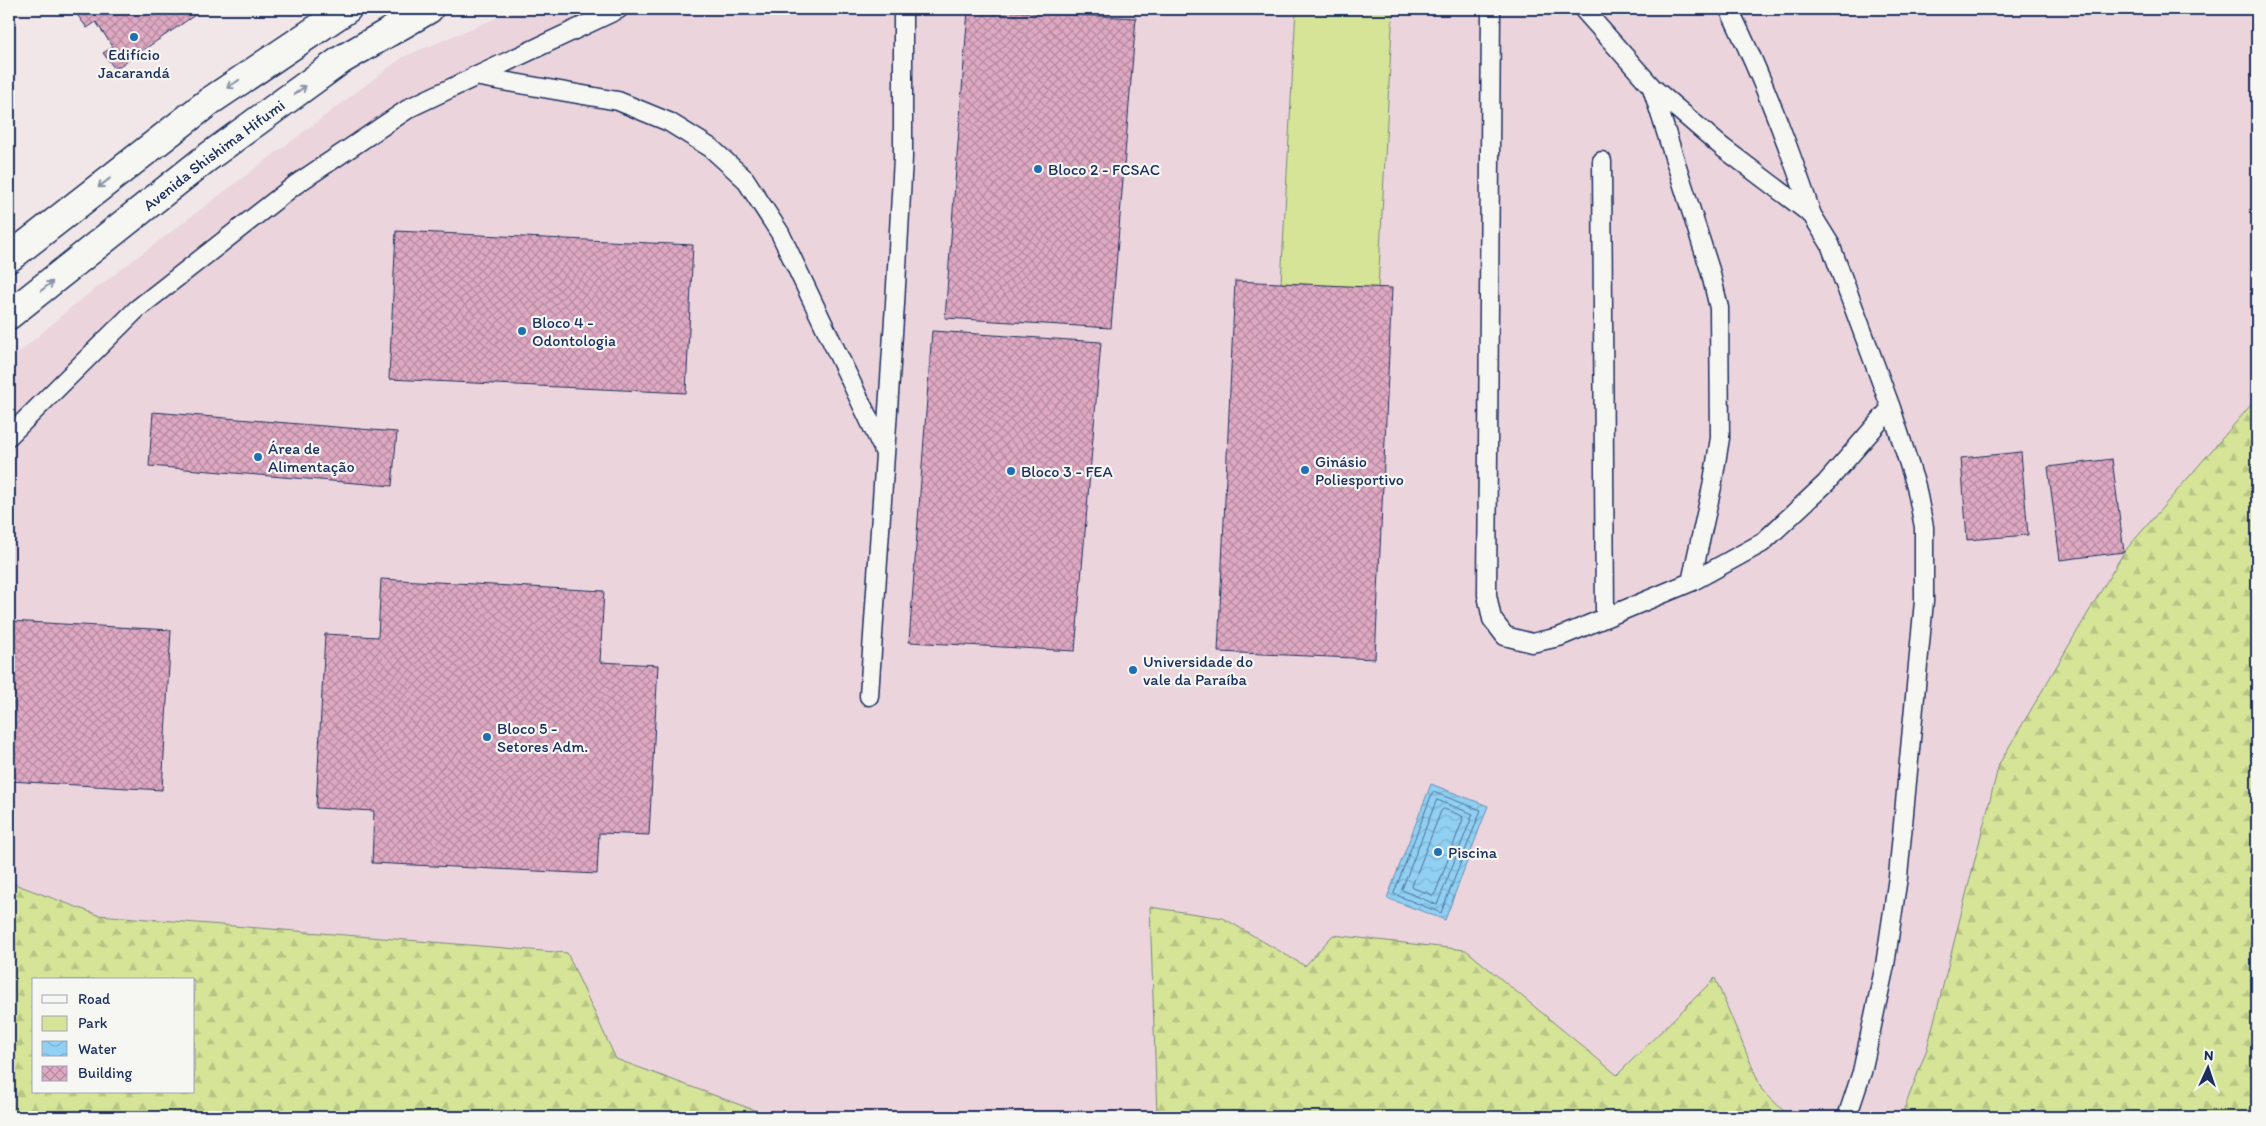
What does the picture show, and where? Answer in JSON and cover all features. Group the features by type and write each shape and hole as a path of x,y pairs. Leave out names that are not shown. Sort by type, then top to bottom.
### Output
{"street":[{"path":"9,258 210,100 347,9"},
{"name":"Avenida Shishima Hifumi","path":"9,315 204,160 341,60 429,9"}],"lane":[{"path":"9,436 137,309 288,191 411,107 619,9"},
{"path":"868,696 903,158 903,9"},
{"path":"1491,9 1487,595 1492,619 1505,636 1532,643 1559,637 1692,582 1762,543 1826,483 1891,408"},
{"path":"1583,9 1652,87 1728,152 1812,215"},
{"path":"1729,9 1754,58 1786,138 1812,215 1830,244 1891,408 1916,486 1924,527 1924,600 1898,877 1885,965 1862,1072 1847,1117"},
{"path":"474,76 618,100 669,122 711,148 745,179 780,233 884,452"},
{"path":"1652,87 1710,270 1719,308 1721,344 1720,438 1692,582"},
{"path":"1602,161 1605,617"}],"shaded area":[{"name":"Universidade do vale da Paraíba","path":"518,9 2257,9 2257,1117 9,1117 9,361 75,304 403,57"}],"green space":[{"path":"1296,9 1393,9 1378,288 1281,283"},
{"path":"2257,398 2257,1117 1901,1117 1927,1049 1999,764 2124,552"},
{"path":"9,882 98,915 567,953 616,1059 773,1117 9,1117"},
{"path":"1150,907 1223,918 1305,966 1333,935 1466,950 1617,1075 1715,978 1762,1090 1790,1117 1157,1117"}],"water":[{"name":"Piscina","path":"1431,784 1488,806 1445,920 1387,898"}],"building":[{"name":"Edifício Jacarandá","path":"73,9 204,9 115,69 103,53 113,47 96,22 87,28"},
{"name":"Bloco 2 - FCSAC","path":"968,9 1136,18 1111,328 945,318"},
{"name":"Bloco 4 - Odontologia","path":"396,231 693,245 686,393 389,379"},
{"name":"Ginásio Poliesportivo","path":"1235,281 1392,288 1375,659 1218,652"},
{"name":"Bloco 3 - FEA","path":"932,331 1101,342 1075,651 909,642"},
{"name":"Área de Alimentação","path":"153,412 397,432 392,486 149,466"},
{"path":"2021,452 2028,535 1967,540 1961,458"},
{"path":"2112,459 2124,552 2060,560 2048,467"},
{"name":"Bloco 5 - Setores Adm.","path":"381,579 604,591 600,662 658,665 649,835 599,833 597,874 372,863 374,811 316,808 325,634 378,637"},
{"path":"9,621 171,630 162,790 9,781"}],"place":[{"name":"Edifício Jacarandá","path":"134,37"},
{"name":"Bloco 2 - FCSAC","path":"1038,169"},
{"name":"Bloco 4 - Odontologia","path":"522,331"},
{"name":"Área de Alimentação","path":"258,457"},
{"name":"Ginásio Poliesportivo","path":"1305,470"},
{"name":"Bloco 3 - FEA","path":"1011,471"},
{"name":"Universidade do vale da Paraíba","path":"1133,670"},
{"name":"Bloco 5 - Setores Adm.","path":"487,737"},
{"name":"Piscina","path":"1438,852"}]}
